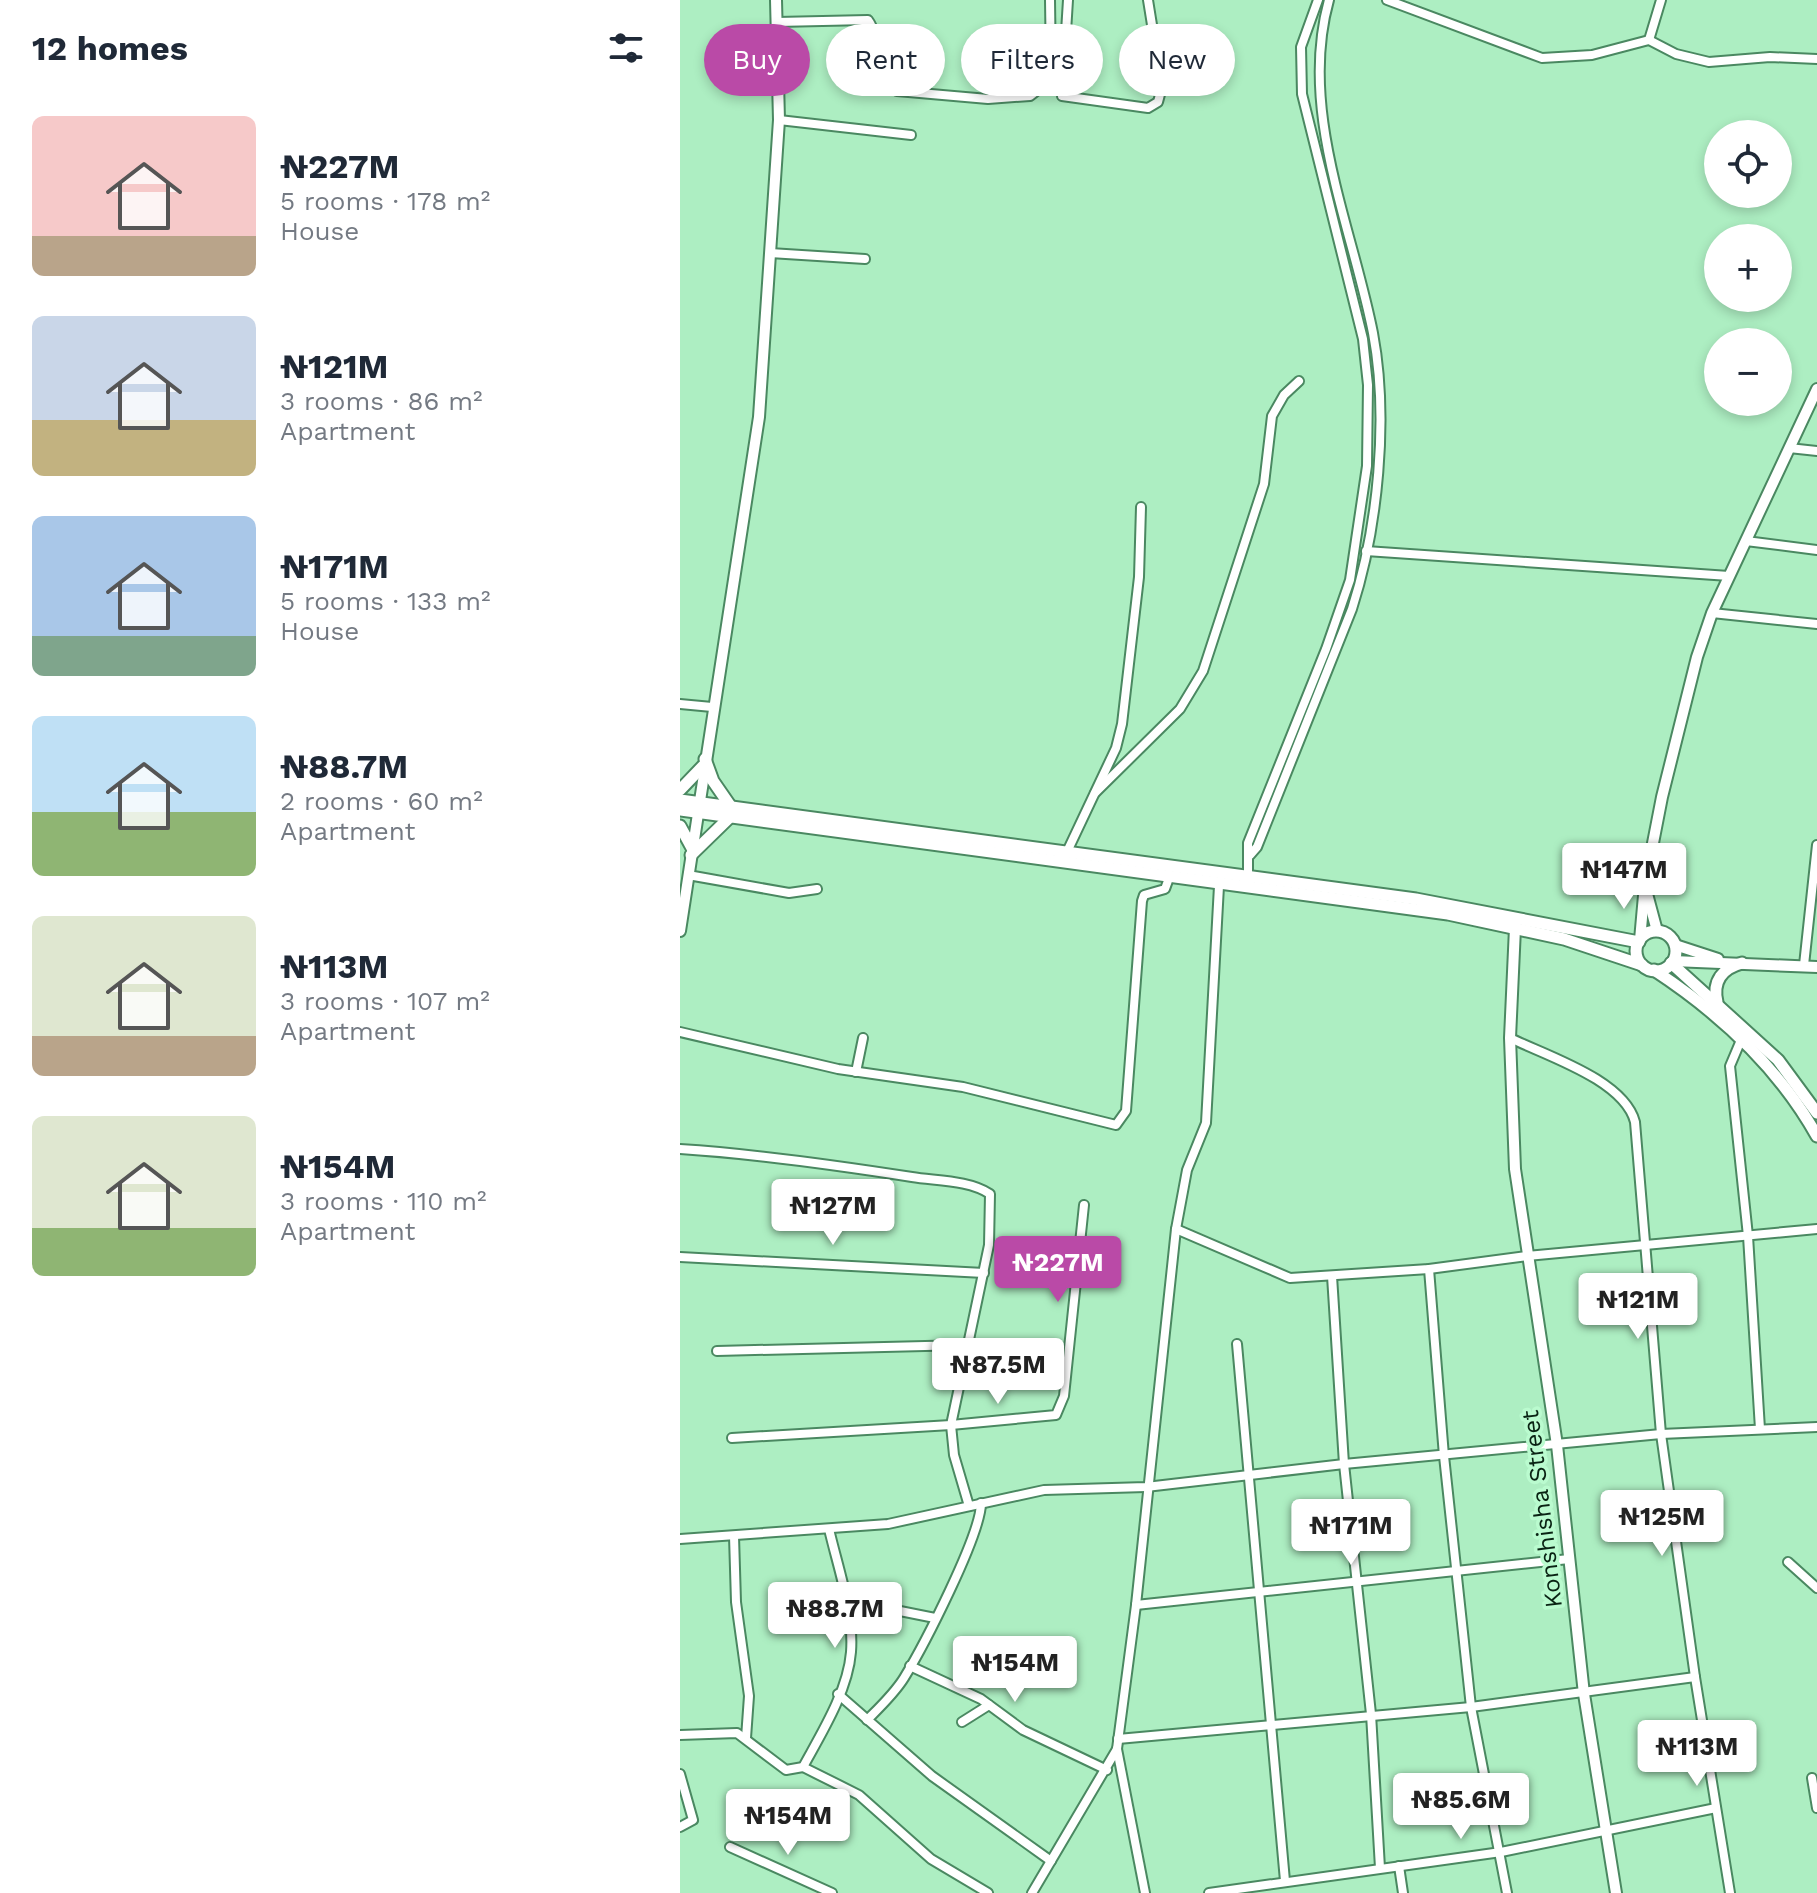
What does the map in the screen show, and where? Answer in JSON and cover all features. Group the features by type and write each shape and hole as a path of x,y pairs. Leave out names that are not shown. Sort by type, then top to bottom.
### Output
{"main road":[{"path":"680,790 705,762 730,812"},
{"path":"680,800 699,808"},
{"path":"680,810 699,808 1247,883 1426,911 1598,948 1648,968 1693,997 1741,1040 1781,1084 1817,1136"},
{"path":"680,826 692,852 730,812"},
{"path":"1065,857 1219,886 1247,883 1447,904 1592,935 1639,941 1657,931 1668,935 1675,945 1672,962"},
{"path":"1639,941 1637,954 1648,968"},
{"path":"1648,968 1672,962"},
{"path":"1672,962 1778,1060 1817,1113"},
{"path":"1717,1002 1715,990 1720,976 1742,963"}],"street":[{"path":"680,931 712,707 753,469 779,120 776,0"},
{"path":"777,22 865,19 872,27 879,75 884,84 897,91 934,96 1024,98 1038,90 1051,69 1050,0"},
{"path":"1068,0 1062,96 1148,108 1158,102 1162,87 1148,0"},
{"path":"1247,883 1248,843 1339,616 1357,550 1367,466 1368,385 1360,325 1302,94 1301,47 1318,0"},
{"path":"1250,855 1257,847 1352,609 1368,552 1379,427 1377,363 1326,136 1319,63 1329,0"},
{"path":"1387,0 1542,58 1592,55 1649,40 1676,54 1709,62 1770,57 1817,59"},
{"path":"1649,40 1661,0"},
{"path":"779,120 911,135"},
{"path":"770,253 865,259"},
{"path":"1095,793 1180,709 1203,671 1264,484 1272,416 1284,395 1299,381"},
{"path":"1639,941 1645,884 1678,721 1712,613 1817,389"},
{"path":"1789,448 1817,451"},
{"path":"1065,857 1116,748 1122,724 1139,577 1141,507"},
{"path":"1746,541 1817,550"},
{"path":"1357,550 1729,576"},
{"path":"1712,613 1817,624"},
{"path":"680,704 712,707"},
{"path":"1804,965 1817,845"},
{"path":"688,875 789,893 817,889"},
{"path":"680,1032 856,1072 963,1087 1109,1124 1120,1123 1126,1111 1142,901 1144,895 1165,889 1169,878"},
{"path":"1645,884 1657,931"},
{"path":"1032,1893 1107,1770 1118,1744 1176,1229 1187,1170 1205,1130 1219,886"},
{"name":"Konshisha Street","path":"1515,928 1510,1038 1512,1136 1527,1256 1557,1445 1584,1694 1616,1893"},
{"path":"1675,945 1728,962"},
{"path":"1672,962 1817,967"},
{"path":"856,1072 863,1038"},
{"path":"1510,1038 1612,1088 1632,1108 1647,1245 1661,1434 1695,1677 1730,1893"},
{"path":"1741,1040 1730,1066 1748,1236 1760,1429"},
{"path":"680,1149 776,1157 982,1189 992,1201 984,1273 951,1425 954,1455 969,1506"},
{"path":"732,1438 1050,1418 1059,1411 1073,1323 1084,1205"},
{"path":"1176,1229 1279,1275 1332,1276 1817,1229"},
{"path":"680,1257 984,1273"},
{"path":"1429,1269 1444,1456 1471,1707 1507,1893"},
{"path":"1332,1276 1344,1464 1371,1714 1380,1868"},
{"path":"1237,1344 1285,1881"},
{"path":"717,1351 966,1345"},
{"path":"680,1539 888,1524 1044,1490 1146,1487 1344,1464 1661,1434 1817,1427"},
{"path":"867,1720 894,1692 910,1666 977,1526 981,1503"},
{"path":"803,1767 838,1694 851,1651 845,1600 829,1529"},
{"path":"734,1536 736,1602 749,1696 746,1738"},
{"path":"1136,1605 1569,1559"},
{"path":"1788,1562 1817,1588"},
{"path":"845,1600 935,1618"},
{"path":"910,1666 989,1705 1023,1730 1107,1770"},
{"path":"1118,1744 1371,1714 1584,1694 1695,1677"},
{"path":"838,1694 932,1776 1051,1861"},
{"path":"962,1722 989,1705"},
{"path":"680,1735 737,1733 786,1770 803,1767 859,1795 931,1859 988,1893"},
{"path":"1118,1744 1145,1893"},
{"path":"680,1774 693,1820 680,1827"},
{"path":"1812,1778 1817,1808"},
{"path":"1209,1893 1501,1852 1716,1808"},
{"path":"730,1847 832,1893"},
{"path":"1399,1866 1403,1893"}]}
